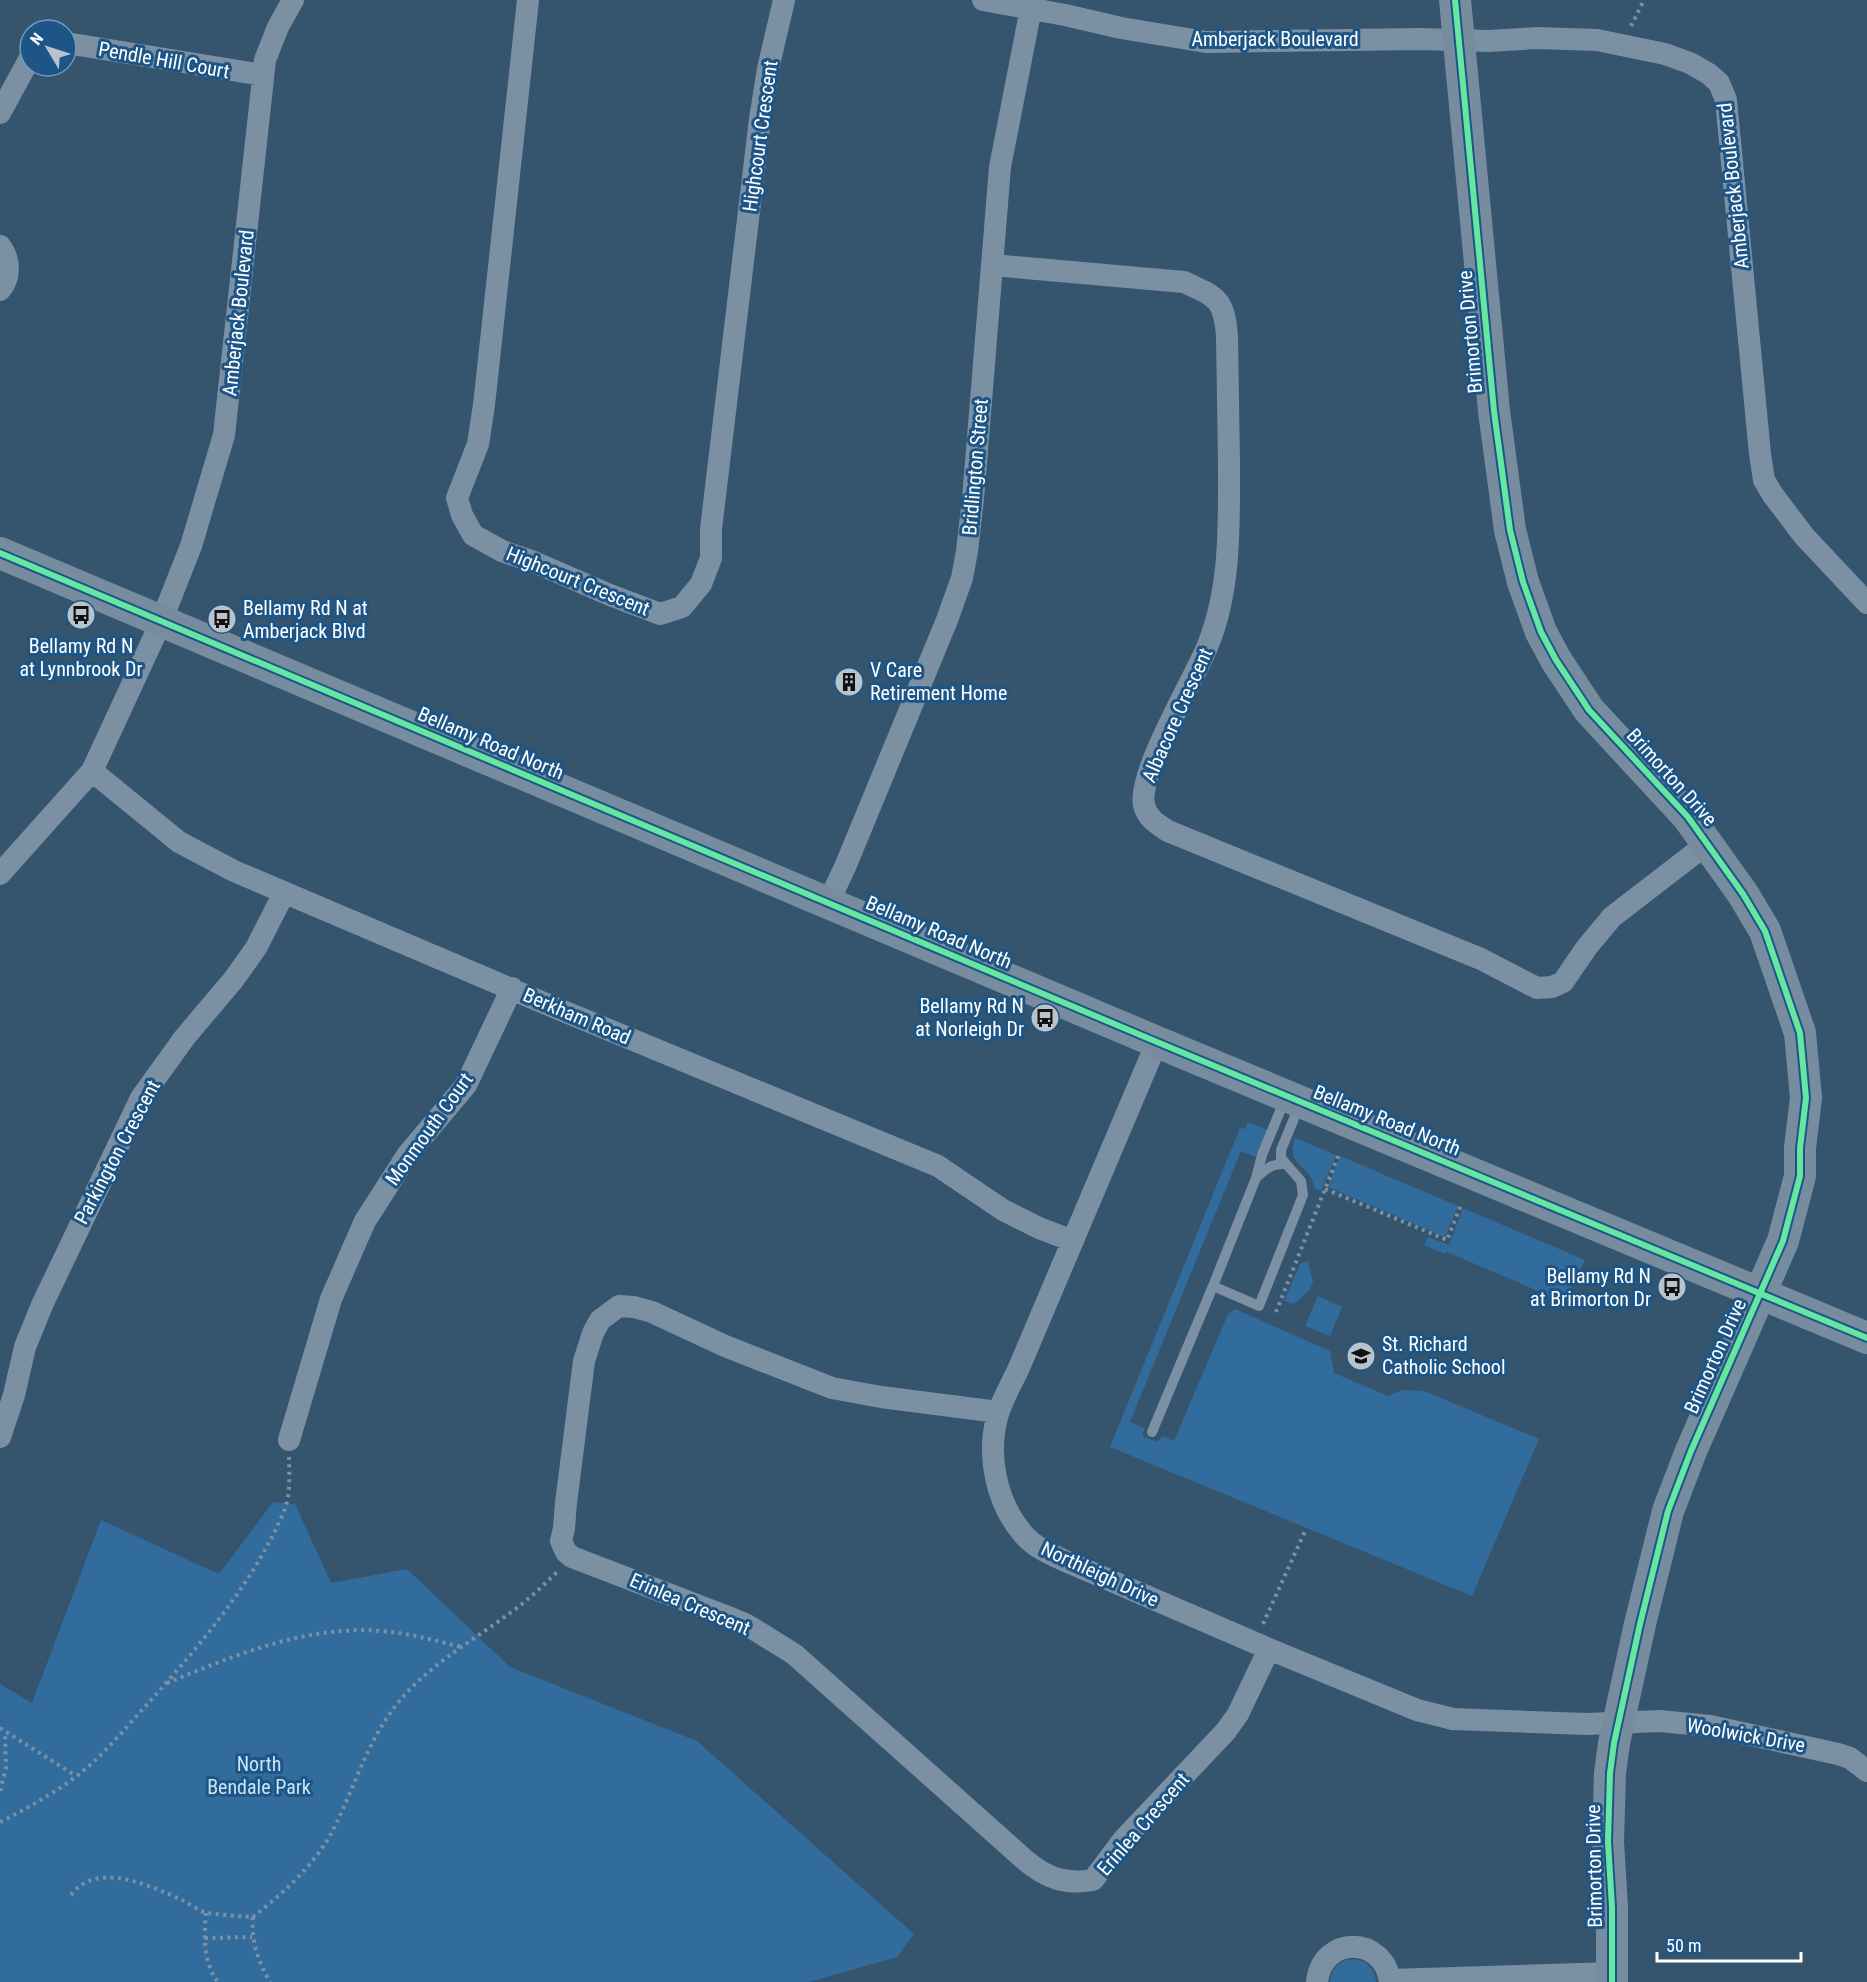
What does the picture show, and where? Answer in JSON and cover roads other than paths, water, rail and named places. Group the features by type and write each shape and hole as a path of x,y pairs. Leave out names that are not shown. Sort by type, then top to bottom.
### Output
{"street":[{"name":"Amberjack Boulevard","path":"2,867 92,771 161,622 191,546 224,435 262,75 265,60 278,27 293,0"},
{"name":"Highcourt Crescent","path":"528,0 484,405 478,444 457,498 462,515 473,535 502,551 660,614 682,607 701,584 711,558 711,529 760,119 768,69 784,0"},
{"name":"Amberjack Boulevard","path":"983,0 1121,28 1206,42 1538,38 1597,40 1665,54 1690,63 1709,74 1719,83 1726,100 1764,480 1804,536 1867,603"},
{"name":"Brimorton Drive","path":"1455,0 1494,411 1510,530 1522,582 1541,632 1556,660 1589,710 1688,817 1743,894 1765,931 1800,1033 1806,1098 1800,1148 1800,1176 1783,1241 1691,1451 1668,1511 1640,1624 1614,1743 1610,1773 1608,1842 1612,1907 1612,1978"},
{"name":"Bridlington Street","path":"828,903 962,578 973,499 1004,140 1030,8"},
{"name":"Pendle Hill Court","path":"78,45 262,75"},
{"path":"0,113 19,78"},
{"path":"0,246 8,263 8,275 0,290"},
{"name":"Albacore Crescent","path":"992,265 1184,282 1209,293 1221,304 1226,316 1229,531 1226,570 1218,616 1208,646 1155,756 1144,788 1144,805 1152,821 1168,831 1481,958 1537,988 1552,987 1563,982 1587,947 1612,917 1708,843"},
{"name":"Bellamy Road North","path":"0,553 1157,1042 1867,1338"},
{"name":"Berkham Road","path":"92,771 179,842 284,893 938,1167 1003,1210 1039,1228 1073,1240"},
{"name":"Parkington Crescent","path":"0,1437 14,1395 25,1347 42,1305 141,1098 256,948 284,893"},
{"name":"Monmouth Court","path":"289,1440 331,1299 365,1221 408,1154 466,1085 512,988"},
{"name":"Northleigh Drive","path":"1157,1042 998,1413 993,1437 993,1465 1000,1495 1011,1518 1025,1537 1039,1548 1063,1560 1416,1710 1453,1719 1586,1724 1619,1722"},
{"name":"Erinlea Crescent","path":"998,1413 832,1388 725,1346 652,1312 620,1306 600,1320 584,1361 561,1540 566,1552 572,1557 747,1625 794,1654 1024,1860 1049,1877 1064,1882 1078,1883 1094,1880 1123,1840 1227,1731 1238,1714 1261,1646"},
{"name":"Woolwick Drive","path":"1619,1722 1660,1721 1710,1726 1838,1754 1850,1758 1867,1771"},
{"path":"1317,1982 1320,1968 1327,1958 1336,1951 1348,1947 1360,1947 1381,1958 1390,1981 1612,1978"}],"lane":[{"path":"1213,1287 1259,1306 1303,1195 1301,1180 1281,1158 1293,1099"},
{"path":"1152,1432 1213,1287 1256,1178 1262,1155 1293,1099"},
{"path":"1256,1178 1268,1167 1286,1164"}],"place":[{"name":"Bellamy Rd N at Lynnbrook Dr","path":"81,615"},
{"name":"Bellamy Rd N at Amberjack Blvd","path":"222,619"},
{"name":"V Care Retirement Home","path":"849,682"},
{"name":"Bellamy Rd N at Norleigh Dr","path":"1045,1018"},
{"name":"Bellamy Rd N at Brimorton Dr","path":"1672,1287"},
{"name":"St. Richard Catholic School","path":"1361,1356"}],"park label":[{"name":"North Bendale Park","path":"259,1776"}]}
